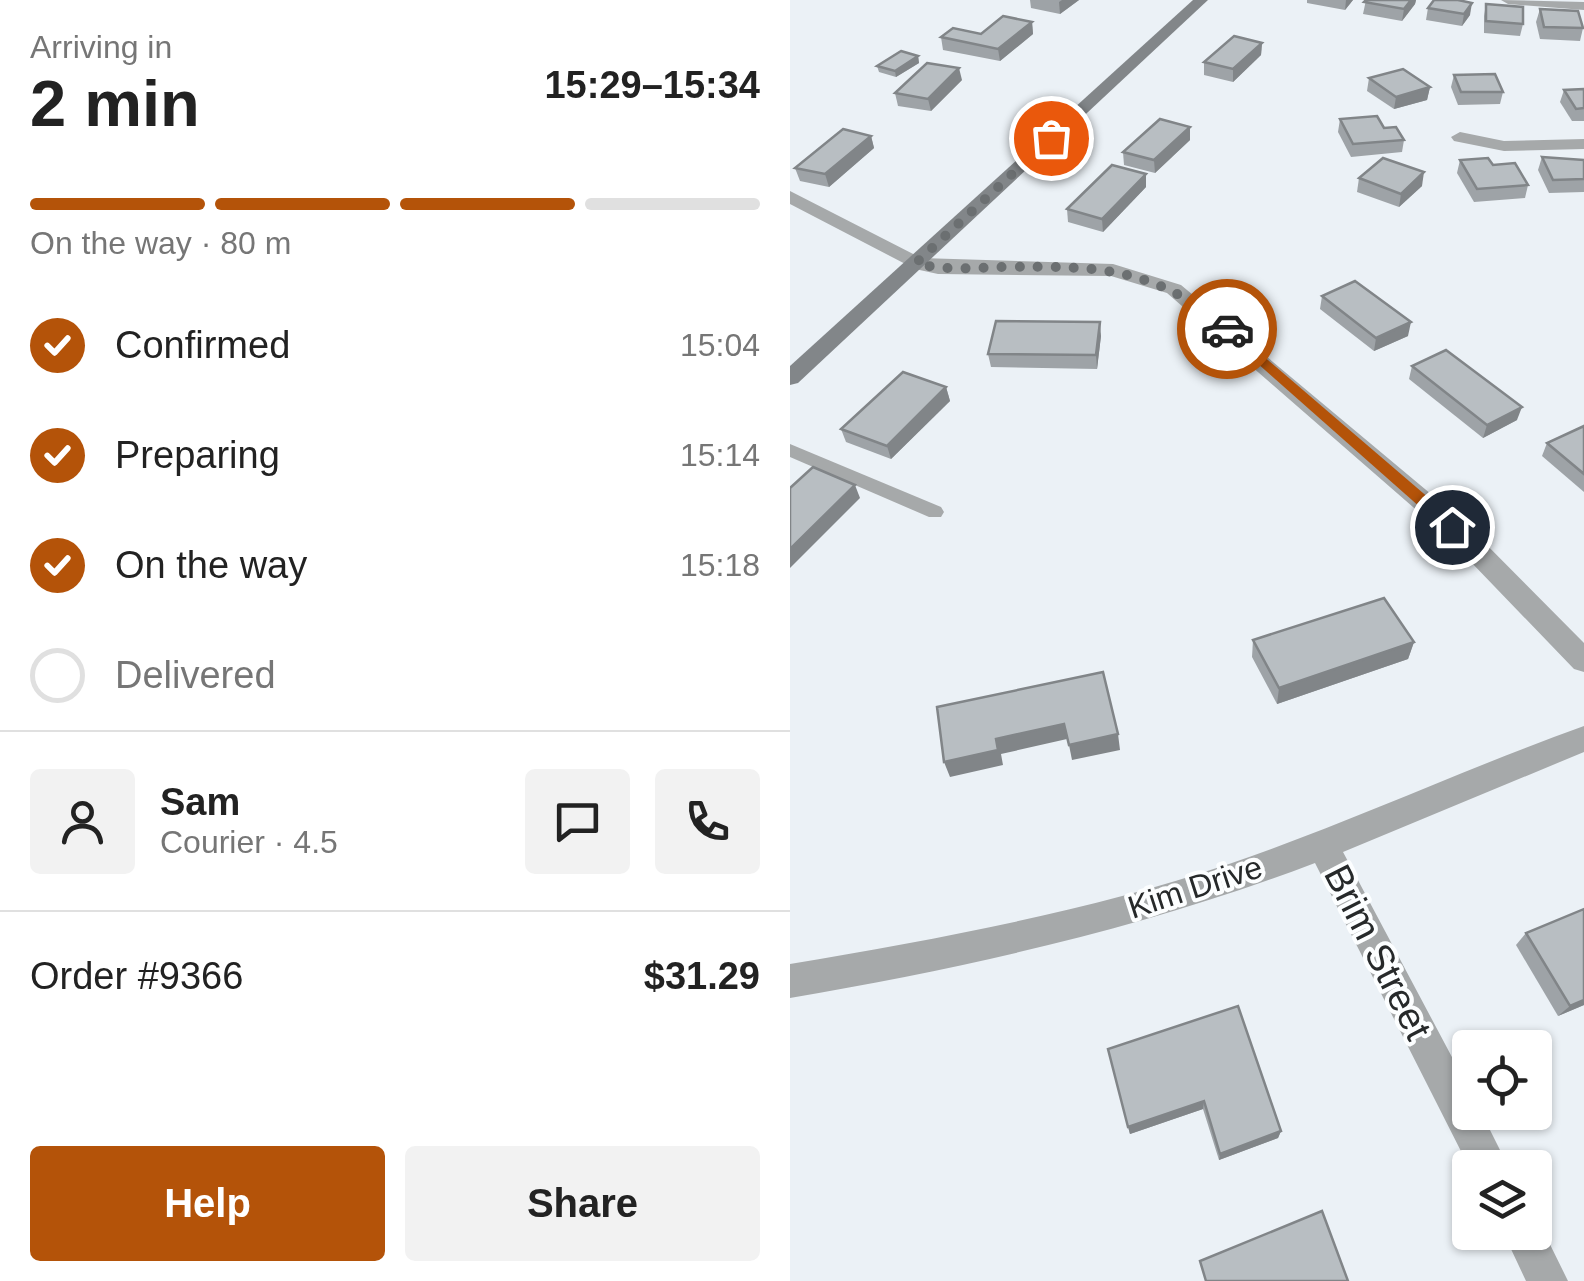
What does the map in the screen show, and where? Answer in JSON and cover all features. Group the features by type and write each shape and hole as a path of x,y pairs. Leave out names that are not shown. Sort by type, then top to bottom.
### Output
{"main road":[{"path":"790,378 1201,0"}],"street":[{"path":"1508,0 1584,6"},
{"path":"1460,137 1504,146 1584,144"},
{"path":"790,197 916,263 938,268 1112,270 1174,289 1212,317 1452,527 1584,661"},
{"name":"Kim Drive","path":"790,980 1044,933 1176,896 1322,844 1584,739"},
{"name":"Brim Street","path":"1322,844 1481,1150"},
{"path":"1532,1250 1548,1281"}],"lane":[{"path":"790,450 935,512"}],"building":[{"path":"1366,0 1411,0 1404,9"},
{"path":"1434,0 1472,3 1464,14 1428,8"},
{"path":"1486,4 1523,7 1523,24 1486,21"},
{"path":"1540,9 1578,11 1583,28 1544,27"},
{"path":"1003,16 1032,22 998,49 941,37 953,28 981,34"},
{"path":"1234,36 1262,43 1233,69 1204,62"},
{"path":"901,51 918,56 895,71 877,66"},
{"path":"927,63 959,68 928,99 895,93"},
{"path":"1403,69 1430,87 1396,97 1369,78"},
{"path":"1495,74 1503,92 1461,92 1454,75"},
{"path":"1584,89 1584,108 1576,109 1564,90"},
{"path":"1377,116 1384,128 1396,127 1404,140 1353,144 1340,119"},
{"path":"1160,119 1190,127 1154,160 1123,152"},
{"path":"843,129 871,136 825,174 795,168"},
{"path":"1542,157 1584,160 1584,179 1553,180"},
{"path":"1383,158 1424,172 1401,194 1359,178"},
{"path":"1488,158 1493,165 1515,163 1528,185 1477,189 1460,160"},
{"path":"1112,165 1146,174 1102,219 1067,209"},
{"path":"1355,281 1411,322 1376,338 1322,296"},
{"path":"996,321 1100,322 1096,355 988,354"},
{"path":"1446,350 1522,407 1487,425 1412,366"},
{"path":"903,372 946,387 887,446 841,429"},
{"path":"1584,426 1584,474 1547,443"},
{"path":"813,467 855,485 790,549 790,488"},
{"path":"1384,598 1414,642 1279,688 1253,640"},
{"path":"1103,672 1118,734 1069,745 1064,724 996,739 998,750 944,762 937,707"},
{"path":"1584,909 1584,1000 1570,1006 1526,933"},
{"path":"1238,1006 1281,1131 1220,1154 1204,1101 1128,1127 1108,1049"},
{"path":"1322,1211 1348,1281 1206,1281 1200,1261"}],"way so far":[{"path":"1051,138 916,263 938,268 1060,266 1136,274 1174,289 1227,329"}],"route":[{"path":"1227,329 1452,527"}]}
